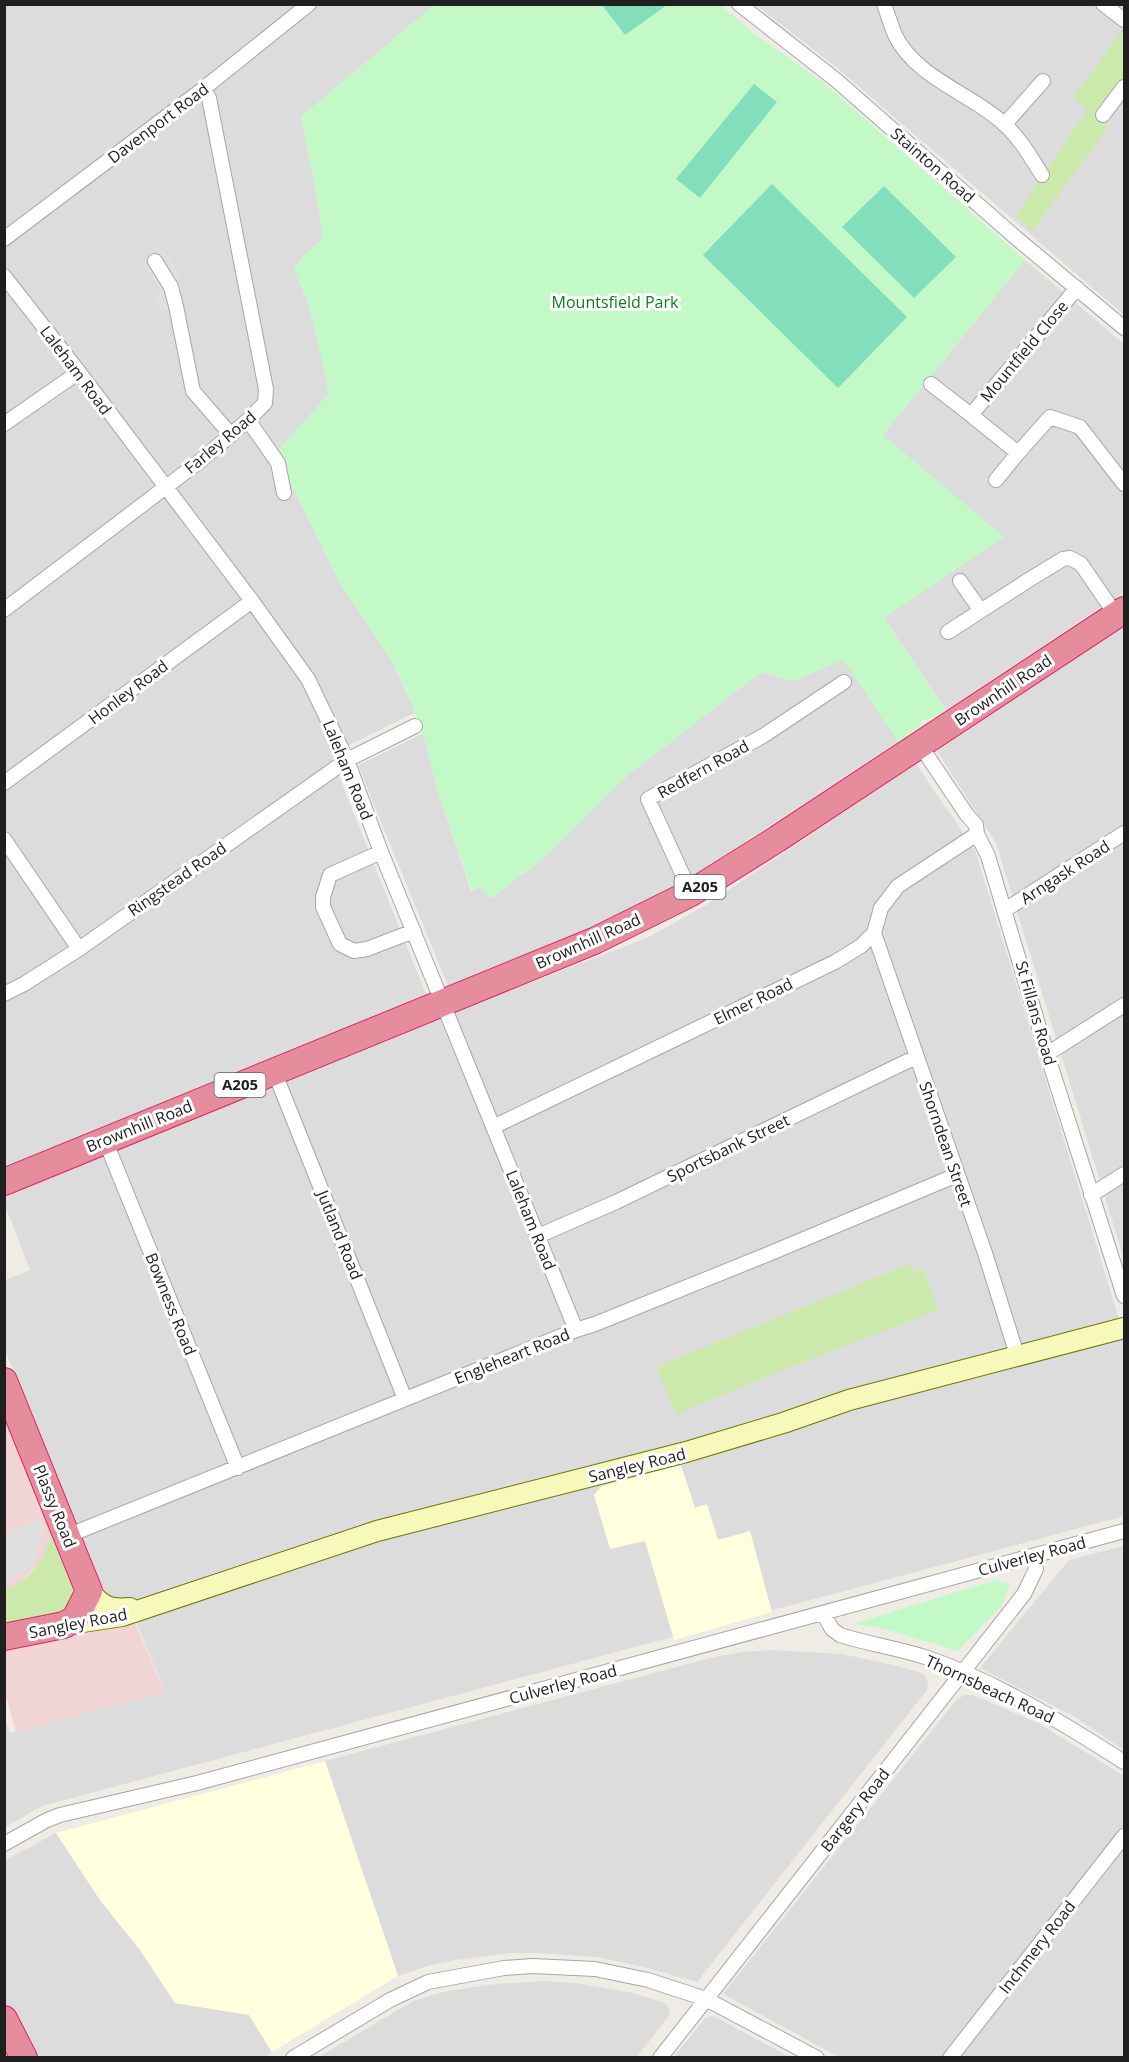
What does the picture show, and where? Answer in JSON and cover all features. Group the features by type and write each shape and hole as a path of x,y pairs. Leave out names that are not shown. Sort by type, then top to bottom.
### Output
{"highway":[{"name":"Brownhill Road","path":"4,1182 594,941 692,893 1120,612"},
{"name":"Plassy Road","path":"4,1380 89,1591"},
{"path":"64,1625 75,1619 89,1591"},
{"name":"Sangley Road","path":"4,1637 64,1625"},
{"path":"4,2019 24,2058"}],"street":[{"name":"Davenport Road","path":"4,239 203,89 309,4"},
{"name":"Stainton Road","path":"739,4 836,80 1015,237 1125,328"},
{"path":"884,4 896,37 916,62 1005,124 1023,144 1042,175"},
{"path":"1103,4 1125,20"},
{"path":"1005,124 1043,81"},
{"path":"1103,115 1125,87"},
{"name":"Farley Road","path":"4,610 231,435 265,403 267,396 218,141 209,98 203,89"},
{"path":"155,261 171,287 193,391 231,435"},
{"name":"Laleham Road","path":"4,276 252,601 308,680 347,760 381,852 576,1330"},
{"name":"Mountfield Close","path":"971,414 1077,288"},
{"path":"4,424 79,372"},
{"name":"Mountfield Close","path":"931,384 1018,453"},
{"path":"996,480 1050,417 1080,427 1086,432 1125,484"},
{"path":"248,420 278,463 284,494"},
{"path":"948,632 1054,564 1071,558 1082,564 1120,612"},
{"path":"960,581 981,611"},
{"name":"Honley Road","path":"4,783 252,601"},
{"name":"Redfern Road","path":"692,893 648,799 763,736 844,682"},
{"name":"Ringstead Road","path":"4,994 79,949 347,760 415,726"},
{"name":"St Fillans Road","path":"920,745 976,825 977,834 988,856 1091,1196 1125,1296"},
{"name":"Arngask Road","path":"1005,910 1125,833"},
{"path":"874,933 880,908 898,886 977,834"},
{"path":"4,839 79,949"},
{"path":"381,852 330,874 323,897 323,907 330,927 340,944 354,951 367,949 414,932"},
{"name":"Shorndean Street","path":"874,933 992,1272 1017,1355"},
{"name":"Elmer Road","path":"493,1127 835,962 861,946 874,933"},
{"path":"1047,1054 1125,1005"},
{"name":"Sportsbank Street","path":"538,1236 616,1202 916,1057"},
{"name":"Jutland Road","path":"274,1071 405,1399"},
{"name":"Bowness Road","path":"105,1140 238,1468"},
{"path":"1091,1196 1125,1174"},
{"name":"Engleheart Road","path":"68,1536 576,1330 723,1273 957,1175"},
{"name":"Sangley Road","path":"64,1625 122,1616 377,1531 686,1452 783,1423 849,1400 1125,1328"},
{"name":"Culverley Road","path":"4,1844 60,1815 197,1783 1125,1531"},
{"name":"Bargery Road","path":"660,2058 1024,1594 1036,1569 1034,1556"},
{"name":"Sangley Road","path":"89,1591 102,1605 114,1609 150,1606"},
{"name":"Thornsbeach Road","path":"823,1613 832,1629 840,1635 925,1657 962,1672 1037,1708 1125,1762"},
{"name":"Inchmery Road","path":"950,2058 1125,1836"},
{"path":"292,2058 407,1990 428,1982 504,1968 533,1966 595,1969 648,1980 706,1999 817,2058"}],"shaded area":[{"path":"5,5 434,5 301,117 322,233 321,240 294,269 309,305 327,381 328,395 276,453 340,583 390,658 416,712 351,744 332,759 427,997 5,1170"},
{"path":"756,5 1124,5 1124,315 835,66"},
{"path":"163,252 171,259 178,272 181,303 165,314 153,299 162,291 143,267"},
{"path":"1025,260 1124,344 1124,592 946,710 884,618 883,435"},
{"path":"1124,625 1124,1259 996,843 937,751"},
{"path":"844,659 898,742 677,886 584,930 448,986 358,765 422,734 438,792 471,891 480,887 486,892 524,874 629,774 761,672 793,681"},
{"path":"916,764 975,850 1119,1319 1124,1344 1124,1516 42,1806 5,1827 4,1718 10,1733 165,1691 128,1603 107,1601 5,1350 5,1280 30,1270 5,1205 5,1195 458,1010 647,938 706,905"},
{"path":"4,1401 53,1528 50,1543 42,1560 17,1586 5,1591"},
{"path":"681,1465 695,1508 707,1504 718,1540 750,1531 772,1612 674,1640 645,1541 610,1549 594,1495 602,1486"},
{"path":"41,1517 44,1528 36,1558 29,1568 5,1587 5,1529 7,1534"},
{"path":"1124,1546 1124,1750 1075,1717 980,1668 1069,1560"},
{"path":"135,1623 165,1692 16,1732 5,1693 4,1646"},
{"path":"772,1650 841,1654 920,1672 925,1676 928,1684 927,1690 697,1982 597,1957 539,1953 510,1953 456,1960 431,1965 398,1976 325,1761 714,1657"},
{"path":"965,1695 973,1695 1038,1723 1124,1776 1124,2057 839,2057 723,1994 957,1699"},
{"path":"325,1761 398,1976 272,2052 249,2015 175,2003 140,1950 100,1900 56,1833"},
{"path":"56,1833 100,1900 140,1950 175,2003 249,2015 272,2052 263,2058 35,2057 5,2004 4,1861"},
{"path":"545,1981 575,1983 633,1993 662,2002 667,2005 670,2014 637,2057 319,2057 414,2001 448,1991 495,1984"},
{"path":"712,2016 790,2057 674,2057 705,2018"}],"green space":[{"name":"Mountsfield Park","path":"434,5 721,5 753,33 823,82 1025,260 883,435 1004,537 884,618 946,710 927,721 925,718 920,722 921,725 898,742 844,660 793,681 761,672 629,774 543,858 491,899 480,887 472,891 438,792 424,736 405,687 390,658 340,583 276,453 328,395 327,381 309,305 294,269 321,240 322,233 301,117"},
{"path":"602,5 667,5 625,35"},
{"path":"1124,27 1124,84 1109,104 1107,129 1032,231 1016,216 1088,109 1073,98"},
{"path":"754,84 777,102 700,198 676,179"},
{"path":"772,184 907,317 838,388 703,255"},
{"path":"884,186 956,257 914,298 842,227"},
{"path":"910,1264 914,1272 923,1268 938,1310 780,1371 677,1414 657,1371 660,1365"},
{"path":"53,1528 73,1580 74,1590 70,1601 60,1613 51,1618 5,1623 4,1591 23,1580 37,1566 47,1548"},
{"path":"996,1580 1010,1584 1002,1605 958,1651 881,1628 853,1624"}]}
